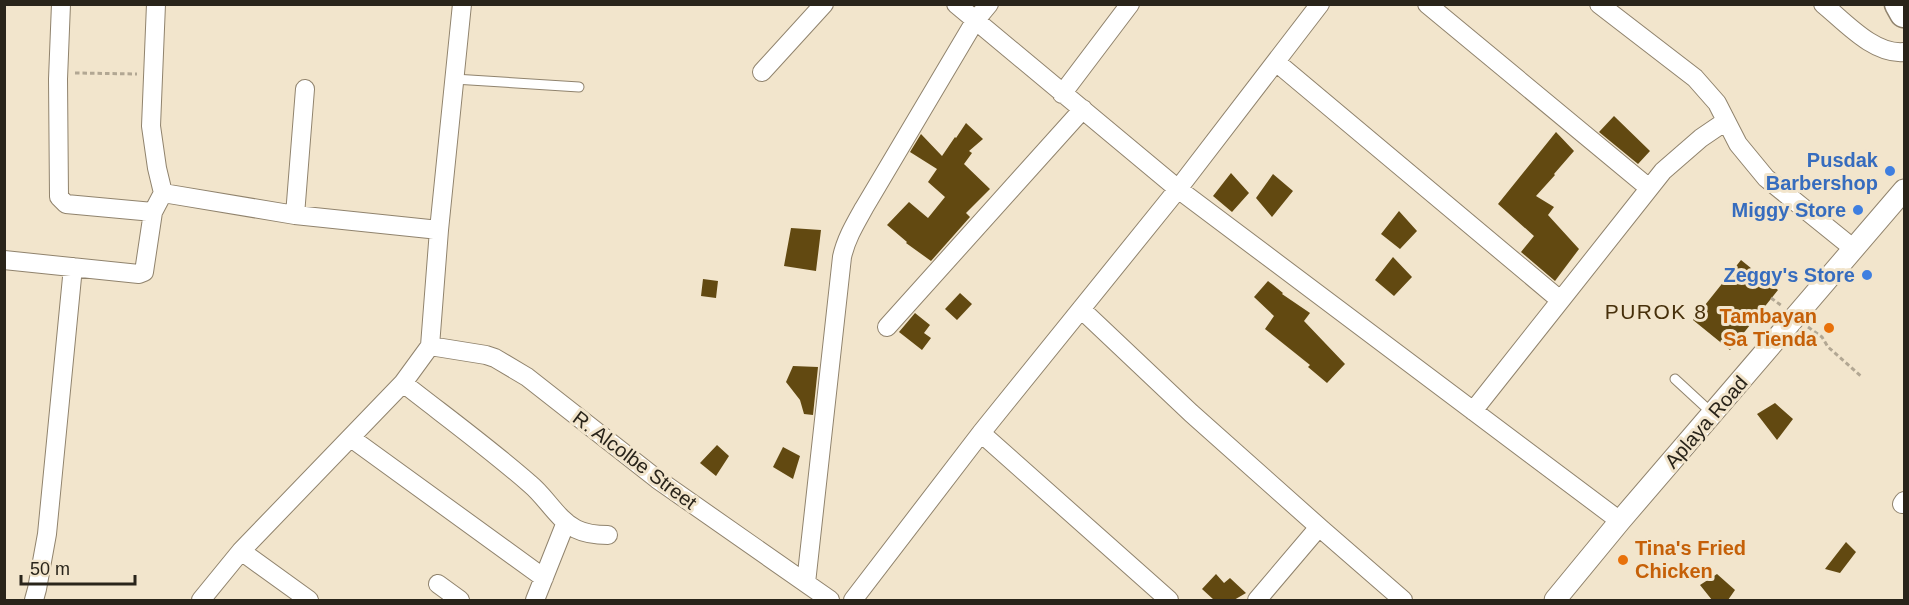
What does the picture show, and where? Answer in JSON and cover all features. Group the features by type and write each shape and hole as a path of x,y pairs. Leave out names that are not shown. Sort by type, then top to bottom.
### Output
{"highway":[{"path":"1899,4 1905,13"}],"street":[{"path":"61,4 58,73 59,197 66,204 153,212"},
{"path":"4,260 139,274 144,272 153,212 163,193 151,126 156,4"},
{"path":"201,600 241,551 403,383 430,346 439,230 462,4"},
{"path":"762,72 824,4"},
{"path":"956,4 1178,189 1620,521"},
{"path":"806,583 844,246 850,231 975,21 989,4"},
{"path":"1062,94 1130,4"},
{"path":"853,600 981,433 1178,189 1320,4"},
{"path":"1427,4 1649,188"},
{"path":"1599,4 1695,78 1717,103 1738,144 1766,178 1854,249"},
{"path":"1823,4 1871,43 1896,53 1905,52"},
{"path":"1276,62 1560,300"},
{"path":"296,215 304,89"},
{"path":"887,327 1083,109"},
{"path":"1473,411 1663,171 1681,154 1726,121"},
{"name":"Aplaya Road","path":"1555,600 1620,521 1905,190"},
{"path":"163,193 296,215 439,230"},
{"path":"34,600 47,534 73,267"},
{"path":"1082,309 1191,413 1403,600"},
{"name":"R. Alcolbe Street","path":"430,346 486,355 527,377 657,479 830,600"},
{"path":"403,383 516,471 542,494 566,522 577,530 590,534 608,535"},
{"path":"981,433 1169,600"},
{"path":"351,438 544,578"},
{"path":"536,600 566,522"},
{"path":"1257,600 1319,527"},
{"path":"241,551 309,600"},
{"path":"438,584 460,600"}],"lane":[{"path":"454,79 579,87"},
{"path":"1675,380 1713,414"}],"path":[{"path":"58,73 154,75"},
{"path":"1796,317 1822,337 1828,347 1862,377"}],"building":[{"path":"1614,116 1650,151 1638,164 1599,132"},
{"path":"966,123 983,139 969,151 972,153 964,164 990,189 966,213 970,217 931,261 906,243 887,225 909,202 928,218 945,197 928,182 937,169 910,152 921,134 942,156"},
{"path":"1556,132 1574,151 1536,196 1554,207 1548,215 1579,249 1555,281 1521,252 1534,236 1498,204"},
{"path":"1231,173 1249,193 1232,212 1213,196"},
{"path":"1273,174 1293,191 1272,217 1256,198"},
{"path":"1399,211 1417,231 1400,249 1381,234"},
{"path":"791,228 821,230 816,271 784,266"},
{"path":"1393,257 1412,277 1394,296 1375,280"},
{"path":"1741,260 1778,290 1730,350 1693,320"},
{"path":"703,279 718,281 716,298 701,296"},
{"path":"1268,281 1282,294 1310,313 1304,321 1345,364 1327,383 1308,367 1310,365 1265,329 1274,316 1254,297"},
{"path":"960,293 972,304 957,320 945,309"},
{"path":"915,313 930,325 924,333 931,338 922,350 899,332"},
{"path":"793,366 818,367 813,415 804,414 800,400 786,382"},
{"path":"1775,403 1793,419 1777,440 1757,414"},
{"path":"717,445 729,456 716,476 700,463"},
{"path":"783,447 800,456 793,479 773,467"},
{"path":"1846,542 1856,552 1840,573 1825,569"},
{"path":"1216,574 1224,583 1230,578 1246,593 1234,600 1214,600 1202,589"},
{"path":"1717,574 1735,590 1728,600 1712,600 1700,585"}],"place":[{"name":"Pusdak Barbershop","path":"1890,171"},
{"name":"Miggy Store","path":"1858,210"},
{"name":"Zeggy's Store","path":"1867,275"},
{"name":"Tambayan Sa Tienda","path":"1829,328"},
{"name":"Tina's Fried Chicken","path":"1623,560"}],"district":[{"name":"PUROK 8","path":"1656,312"}]}
